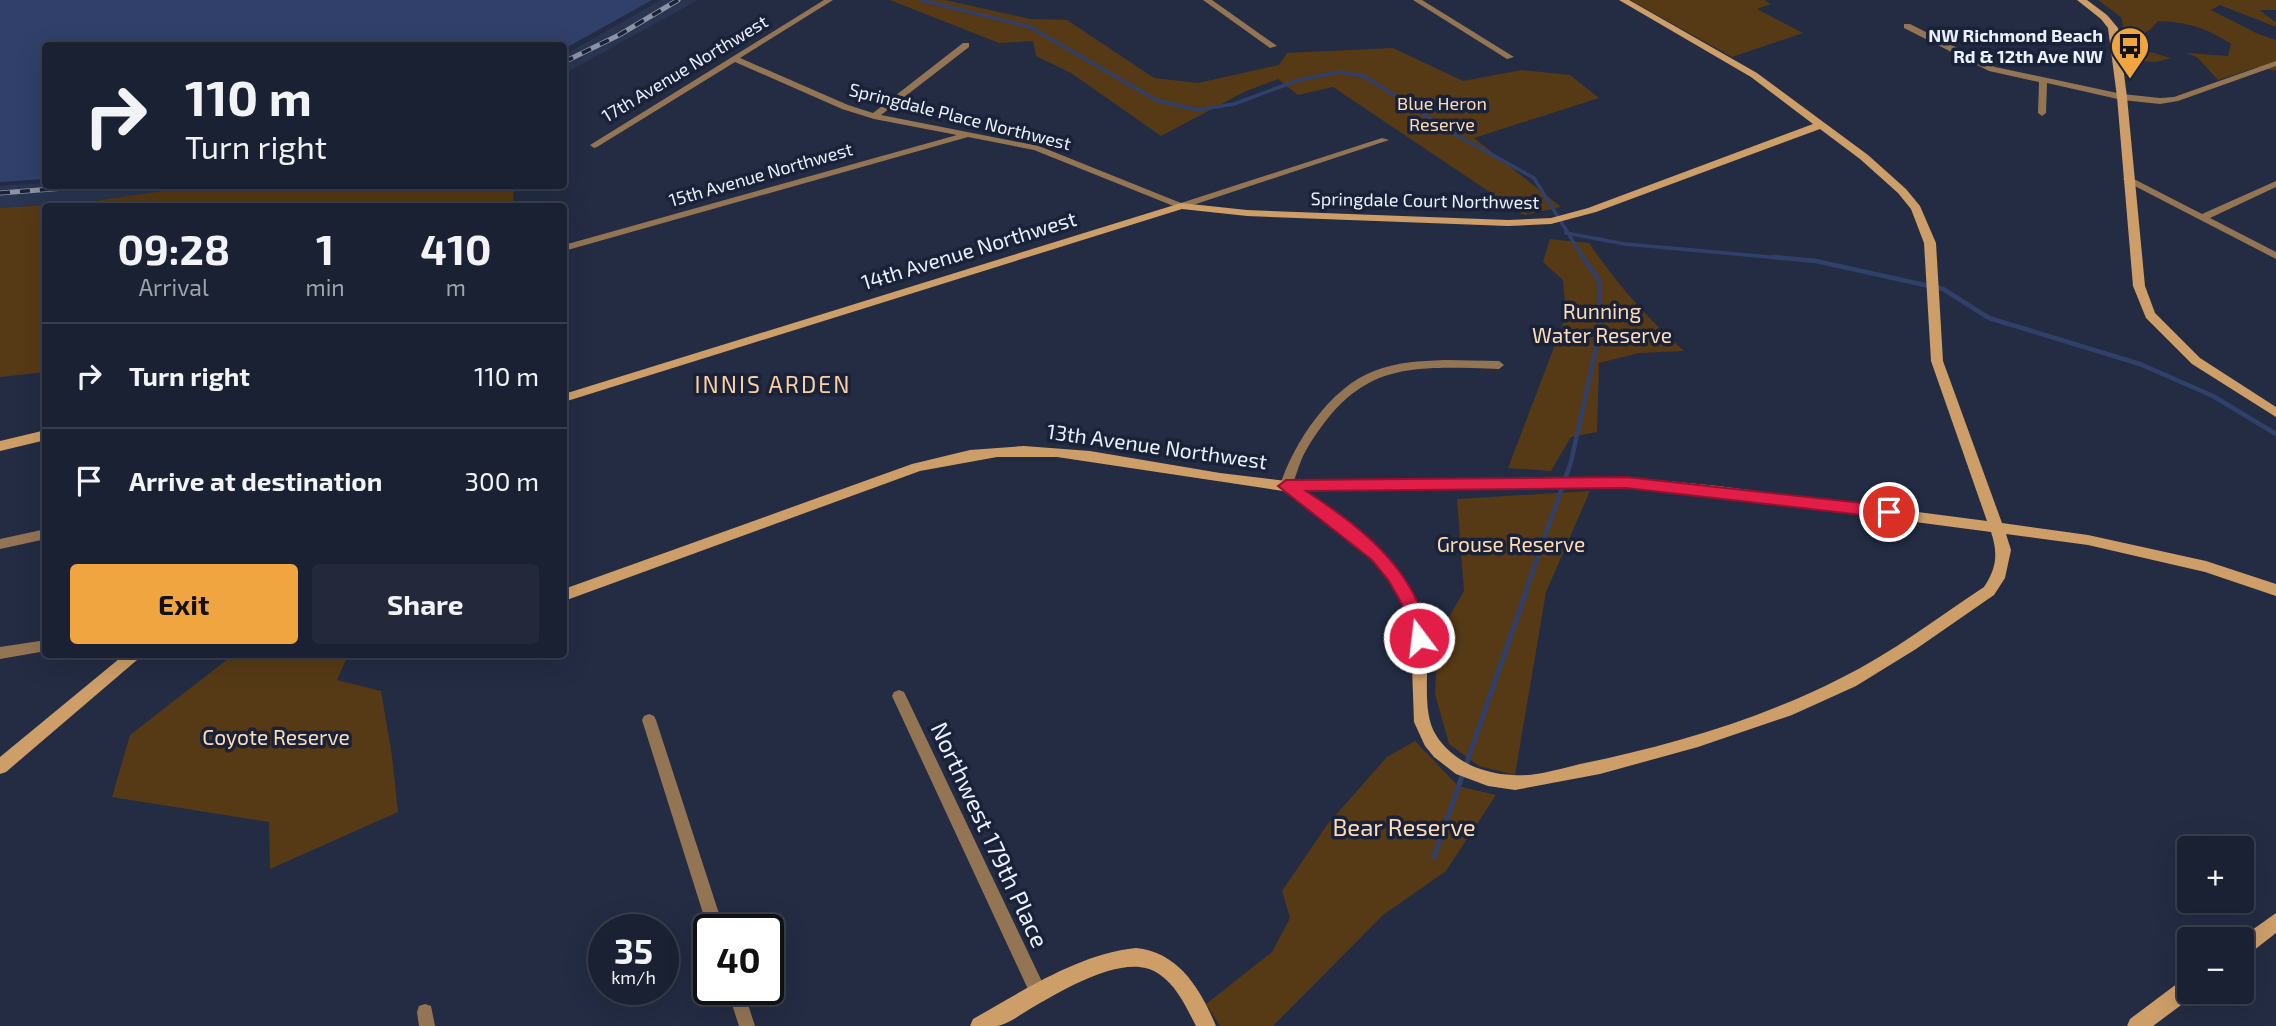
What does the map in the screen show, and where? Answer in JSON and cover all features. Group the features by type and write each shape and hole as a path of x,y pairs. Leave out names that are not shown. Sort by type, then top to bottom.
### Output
{"street":[{"name":"17th Avenue Northwest","path":"594,145 829,0"},
{"path":"1207,0 1273,46"},
{"path":"1417,0 1510,57"},
{"path":"1286,486 1321,509 1357,538 1395,577 1410,603 1419,638 1424,729 1440,751 1455,764 1486,780 1517,783 1593,771 1759,722 1828,693 1874,668 1989,591 1998,578 2004,550 1937,361 1930,243 1925,224 1902,191 1754,75 1623,0"},
{"path":"2081,0 2113,27 2139,286 2150,315 2196,361 2276,413"},
{"path":"1908,26 1992,69 2122,97 2160,101 2175,99 2276,64"},
{"path":"874,116 966,45"},
{"name":"Springdale Place Northwest","path":"733,58 845,107 874,116 1036,148 1181,206"},
{"path":"2042,113 2043,80"},
{"name":"Springdale Court Northwest","path":"1181,206 1298,215 1508,223 1551,221 1592,210 1820,125"},
{"name":"15th Avenue Northwest","path":"567,247 968,135"},
{"name":"14th Avenue Northwest","path":"567,397 1385,140"},
{"path":"2128,179 2276,256"},
{"path":"2203,217 2276,184"},
{"name":"13th Avenue Northwest","path":"567,594 917,467 967,456 1023,450 1055,453 1250,483 1286,486 1293,460 1321,420 1342,394 1365,377 1387,368 1420,363 1499,365"},
{"path":"0,446 42,436"},
{"path":"1286,486 1626,482 1996,526 2088,540 2151,553 2276,590"},
{"path":"0,544 42,535"},
{"path":"0,653 42,646"},
{"path":"0,767 128,658"},
{"name":"Northwest 179th Place","path":"899,696 1039,994"},
{"path":"649,720 711,914"},
{"path":"2254,939 2276,922"},
{"path":"980,1026 1100,965 1134,956 1155,961 1169,969 1184,987 1206,1026"},
{"path":"2137,1026 2177,996"},
{"path":"740,1005 747,1026"}],"shaded area":[{"path":"0,0 652,0 567,47 567,42 42,42 42,179 0,182"},
{"path":"661,0 698,0 567,72 567,53"},
{"path":"42,183 42,189 176,189 80,203 42,203 42,205 0,208 0,186"}],"green space":[{"name":"Blue Heron Reserve","path":"890,0 945,0 1030,19 1067,20 1154,78 1198,83 1279,65 1287,53 1393,48 1463,81 1522,70 1570,75 1599,98 1474,138 1561,207 1524,215 1333,87 1298,95 1278,79 1244,92 1161,136 1071,73 1036,56 1033,41 999,43"},
{"path":"1630,0 1764,0 1771,4 1757,9 1803,33 1732,57"},
{"path":"2098,0 2276,0 2276,10 2259,10 2276,22 2276,27 2220,5 2211,10 2276,40 2276,71 2258,67 2218,80 2197,57 2186,53 2228,56 2231,44 2188,24 2158,21 2137,38 2140,49 2171,58 2156,62 2131,61 2121,17"},
{"path":"176,189 514,189 513,203 80,203"},
{"path":"42,205 42,372 0,377 0,208"},
{"name":"Running Water Reserve","path":"1550,239 1589,243 1633,300 1684,351 1639,353 1599,363 1597,432 1571,437 1551,471 1508,468 1566,316 1563,280 1543,262"},
{"name":"Grouse Reserve","path":"1590,491 1546,592 1515,775 1479,766 1449,744 1435,694 1438,636 1464,591 1457,499"},
{"name":"Coyote Reserve","path":"229,658 347,658 337,680 381,691 398,812 270,869 269,822 112,797 130,735"},
{"name":"Bear Reserve","path":"1415,741 1458,786 1496,795 1446,871 1383,915 1273,1026 1220,1026 1206,1004 1272,952 1290,918 1282,891 1327,825 1387,757"}],"waterway":[{"path":"921,0 1030,27 1156,100 1197,110 1234,104 1299,80 1339,72 1364,76 1453,133 1534,178 1568,233"},
{"path":"1568,233 1625,244 1792,259"},
{"path":"1568,233 1584,259"},
{"path":"1525,593 1571,462 1600,330 1599,280 1583,257"},
{"path":"1773,257 1816,261 1943,289 1989,318 2140,364 2213,396 2276,434"},
{"path":"1434,857 1526,592"}],"railway":[{"path":"567,61 619,35 678,0"},
{"path":"0,193 52,189"}],"place":[{"name":"NW Richmond Beach Rd & 12th Ave NW","path":"2130,80"}],"district":[{"name":"INNIS ARDEN","path":"773,385"}],"route":[{"path":"1419,638 1410,603 1395,577 1378,556 1321,509 1286,486 1626,482 1889,512"}]}
